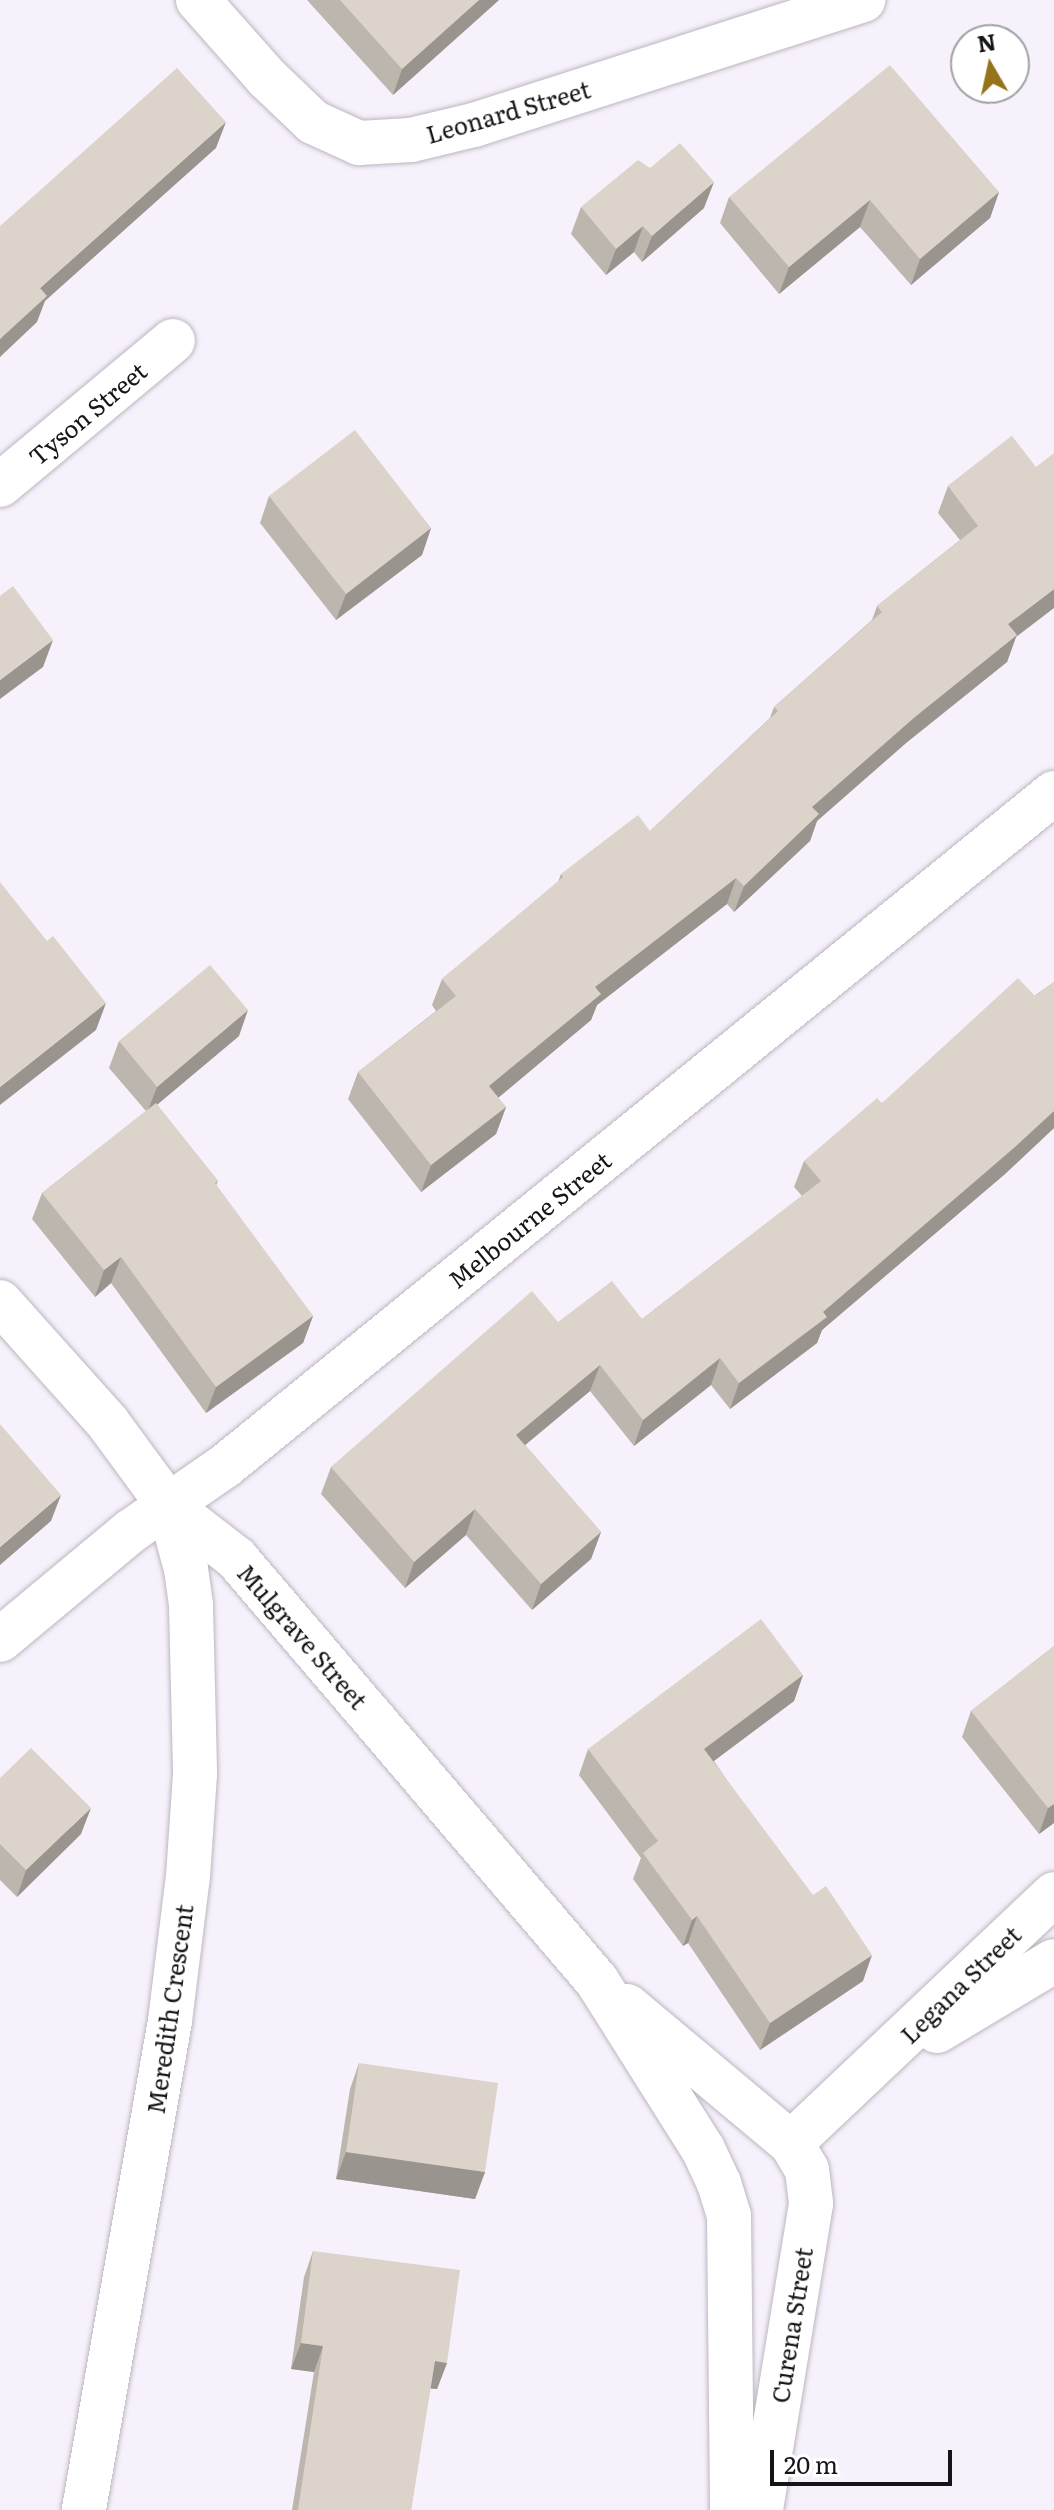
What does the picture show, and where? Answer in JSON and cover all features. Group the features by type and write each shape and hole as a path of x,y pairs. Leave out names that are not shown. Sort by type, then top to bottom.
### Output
{"street":[{"name":"Leonard Street","path":"198,0 267,78 313,122 359,143 411,140 474,125 863,0"},
{"name":"Tyson Street","path":"0,485 173,341"},
{"name":"Melbourne Street","path":"0,1640 131,1531 225,1466 1054,793"},
{"name":"Mulgrave Street","path":"0,1302 108,1423 169,1506 236,1558 597,1981 703,2149 719,2183"},
{"name":"Meredith Crescent","path":"84,2510 170,2021 188,1876 195,1774 193,1652 186,1569 169,1506"},
{"name":"Legana Street","path":"791,2143 1054,1894"},
{"name":"Legana Street","path":"867,2073 1054,1961"},
{"name":"Mulgrave Street","path":"597,1981 791,2143"},
{"name":"Curena Street","path":"761,2510 811,2204 807,2170 791,2143"},
{"name":"Curena Street","path":"719,2183 729,2216 732,2510"}],"building":[{"path":"340,0 479,0 402,69"},
{"path":"890,65 999,192 920,259 870,200 789,267 729,197"},
{"path":"177,68 226,122 40,288 47,296 0,339 0,226"},
{"path":"680,143 714,182 652,236 643,226 616,249 581,207 638,160 650,168"},
{"path":"355,430 431,528 346,594 269,496"},
{"path":"1012,436 1036,467 1054,453 1054,589 1008,624 1017,635 915,717 812,807 819,814 744,886 736,878 595,987 601,994 489,1086 506,1107 431,1165 358,1072 456,996 442,979 563,877 561,874 638,815 650,831 778,711 774,707 882,612 877,606 978,526 948,486"},
{"path":"13,586 53,640 0,680 0,596"},
{"path":"0,882 47,941 53,936 106,1003 0,1087"},
{"path":"210,965 248,1010 157,1087 119,1041"},
{"path":"1018,978 1035,996 1054,982 1054,1111 1015,1147 823,1312 827,1317 739,1383 720,1358 643,1420 600,1365 516,1435 601,1532 541,1584 475,1509 414,1562 331,1467 532,1291 558,1322 612,1281 642,1319 821,1181 804,1161 877,1098 882,1103"},
{"path":"156,1103 218,1181 215,1183 313,1316 216,1387 121,1257 104,1270 42,1193"},
{"path":"0,1424 61,1495 0,1547"},
{"path":"761,1619 803,1675 704,1749 813,1895 826,1886 872,1955 770,2023 697,1916 692,1920 643,1853 658,1841 588,1749"},
{"path":"1054,1646 1054,1804 1048,1808 971,1711"},
{"path":"31,1748 91,1808 26,1870 0,1844 0,1778"},
{"path":"359,2063 498,2083 485,2172 346,2152"},
{"path":"313,2251 460,2270 447,2363 435,2361 411,2510 298,2510 323,2346 301,2343"}]}
